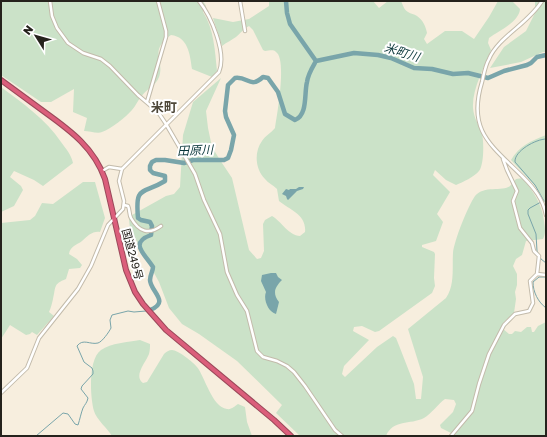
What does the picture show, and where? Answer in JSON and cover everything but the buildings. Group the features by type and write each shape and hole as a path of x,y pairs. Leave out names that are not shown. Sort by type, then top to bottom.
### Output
{"highway":[{"name":"国道249号","path":"1,80 77,136 91,152 102,171 126,270 135,292 143,304 166,330 274,420 291,436"}],"street":[{"path":"50,1 52,16 57,28 68,43 83,53 101,59 110,66 138,96 158,112 195,174 211,217 220,234 227,272 237,295 247,311 257,351 263,357 277,361 287,366 294,372 335,430 342,436"},
{"path":"147,102 166,37 166,31 158,1"},
{"path":"1,393 27,368 42,334 78,289 91,266 108,225 123,209 124,201 119,181 122,169 202,90 220,69 221,52 214,29 209,17 198,1"},
{"path":"240,1 244,31"},
{"path":"542,1 530,17 497,46 488,59 479,90 477,117 479,124 490,143 534,190 543,204 546,215"},
{"path":"451,436 472,411 478,384 488,354 504,325 515,314 529,311 532,306 533,299 530,281 536,274 539,256 534,251 532,243 520,228 513,201 517,191 503,158"},
{"path":"102,171 109,167 122,169"},
{"path":"124,205 128,206 130,217 142,230 148,232 161,226"},
{"path":"536,274 545,274"}],"green space":[{"path":"1,1 203,1 206,6 203,12 210,26 213,40 217,71 212,77 192,69 189,52 185,43 177,36 171,35 160,46 160,71 158,80 143,94 135,107 110,128 100,133 84,131 87,118 73,112 74,89 51,102 41,102 1,75"},
{"path":"269,1 373,1 379,8 388,1 401,1 409,13 417,16 424,24 427,33 424,39 427,44 445,31 462,31 474,39 498,1 512,1 520,9 519,14 512,22 489,38 488,43 491,50 474,93 473,108 475,119 482,134 483,142 483,159 481,168 474,175 456,185 446,180 435,170 433,175 450,192 437,214 443,222 436,241 422,245 422,247 434,252 435,254 435,286 432,293 379,331 375,332 362,326 354,327 353,331 369,340 344,366 342,374 345,377 377,347 393,336 396,338 414,384 416,399 421,399 423,377 408,329 446,298 449,293 452,282 453,253 456,240 475,196 483,191 507,188 516,179 523,178 539,203 543,215 545,233 543,239 526,241 522,255 516,259 513,266 517,274 514,313 504,322 502,328 509,334 512,334 515,331 521,332 527,327 531,327 532,332 534,332 538,326 546,322 546,436 452,436 453,434 441,428 440,425 453,412 456,404 454,400 445,399 424,418 397,425 389,431 386,436 300,436 276,413 282,405 237,361 182,324 169,308 159,282 130,229 129,219 132,215 166,196 174,194 180,187 183,135 193,102 221,78 206,111 208,128 212,147 232,178 249,250 257,259 261,258 264,251 263,224 265,220 272,216 292,234 300,236 305,232 305,226 301,217 279,201 277,189 262,175 259,170 257,160 259,145 275,128 281,76 279,57 275,51 263,50 253,30 249,26 222,46 213,18 233,22 249,19 269,6"},
{"path":"535,1 546,2 546,52 521,62 490,68 504,47 526,31 535,13"},
{"path":"1,87 48,126 68,152 73,163 43,186 14,171 10,177 21,186 23,190 14,206 1,212"},
{"path":"546,135 546,205 536,187 511,160 518,151 530,142"},
{"path":"83,182 95,182 105,218 100,232 90,234 71,249 69,254 77,259 82,265 80,268 69,269 66,279 57,284 49,312 54,316 37,335 32,332 26,335 10,325 1,339 1,223 30,220 35,216 42,203 53,204"},
{"path":"140,340 150,344 149,354 141,369 139,377 143,383 147,382 165,353 171,350 178,352 189,359 197,367 217,403 227,409 233,408 238,404 245,407 247,422 252,436 112,436 94,411 91,379 94,361 101,350 105,348 120,343"}],"water":[{"path":"299,187 304,187 303,189 297,191 288,200 286,196 282,194 286,189 296,189"},
{"path":"276,273 282,280 275,290 279,302 276,314 271,311 267,305 265,298 266,292 261,281 262,275"}],"waterway":[{"name":"米町川","path":"286,1 290,24 316,61"},
{"name":"米町川","path":"316,61 354,53 378,55 391,58 414,68 432,69 453,74 468,73 488,78 504,71 527,65 537,57 546,55"},
{"name":"田原川","path":"150,310 156,307 159,300 150,280 153,267 140,249 140,245 144,238 151,235 152,226 150,222 138,218 137,208 139,195 142,192 165,181 165,176 153,173 150,170 152,162 156,160 165,160 184,163 193,160 224,160 228,158 234,135 225,111 228,85 235,78 252,82 255,82 263,77 268,78 278,92 285,114 295,120 302,114 304,109 306,87 310,71 316,61"},
{"path":"544,201 535,185 515,162 518,154 526,146 546,139"},
{"path":"541,202 530,208 528,210 528,214 536,234 537,251 541,259 546,263"},
{"path":"546,277 539,277 533,282 536,296 546,308"},
{"name":"田原川","path":"36,436 63,413 68,414 75,424 78,425 83,408 88,398 81,389 93,374 93,371 92,368 84,362 77,346 82,342 98,343 101,341 111,328 110,320 112,315 128,311 146,311"}],"district":[{"name":"米町","path":"164,107"}]}
